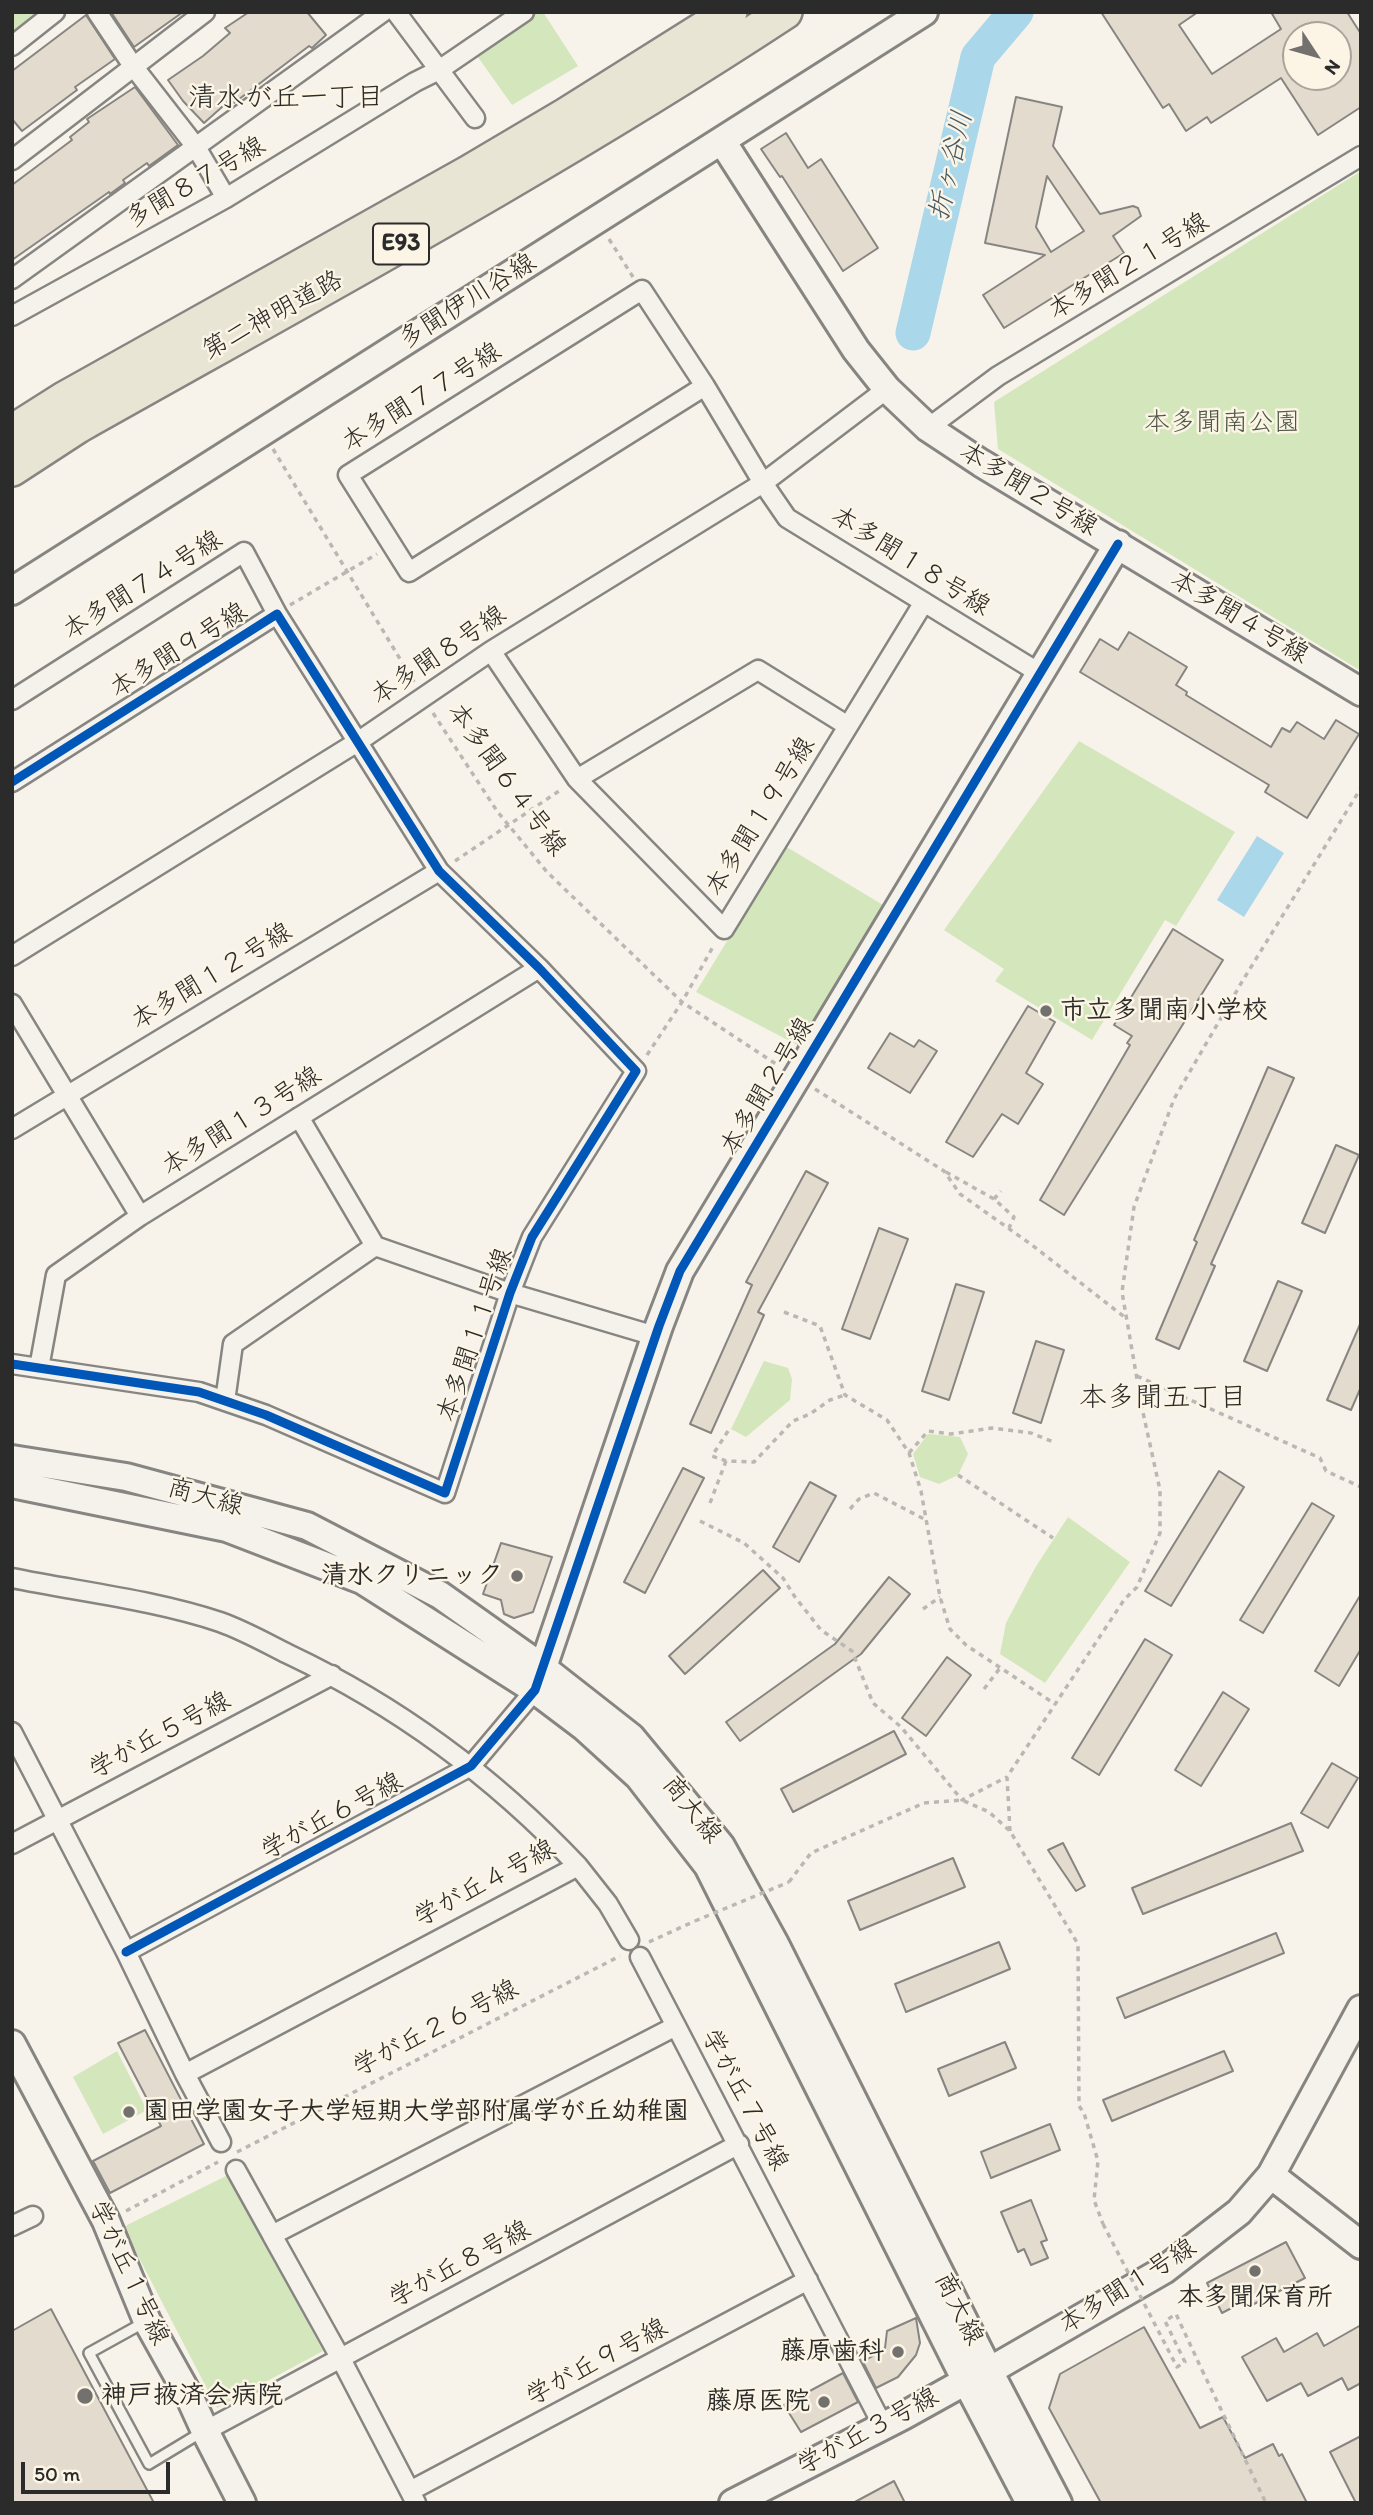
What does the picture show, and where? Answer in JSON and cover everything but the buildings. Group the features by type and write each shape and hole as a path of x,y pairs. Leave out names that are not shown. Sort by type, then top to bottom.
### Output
{"highway":[{"name":"第二神明道路","path":"12,432 64,399 479,167 730,12"},
{"name":"第二神明道路","path":"12,469 90,419 584,140 679,82 785,12"}],"street":[{"path":"12,46 55,12"},
{"path":"97,12 133,66 196,147 226,198"},
{"path":"12,160 205,12"},
{"path":"12,279 383,12"},
{"path":"396,12 475,118"},
{"name":"多聞８７号線","path":"12,316 226,198 439,70 524,12"},
{"name":"多聞伊川谷線","path":"12,591 924,12"},
{"name":"本多聞２号線","path":"539,1679 655,1336 680,1271 1118,544 981,463 929,428 887,389 856,350 722,141"},
{"name":"本多聞２１号線","path":"929,428 999,376 1361,156"},
{"path":"642,290 705,386 763,483"},
{"name":"本多聞７７号線","path":"642,290 348,475 409,572 705,386"},
{"name":"本多聞８号線","path":"12,956 359,741 491,650 763,483 887,389"},
{"name":"本多聞１８号線","path":"763,483 787,518 1041,674"},
{"name":"本多聞４号線","path":"1118,544 1361,692"},
{"name":"本多聞７４号線","path":"12,700 244,552 276,614"},
{"name":"本多聞１９号線","path":"491,650 577,779 724,929 924,602"},
{"name":"本多聞９号線","path":"12,782 276,614 359,741"},
{"path":"577,779 758,670 848,726"},
{"path":"359,741 439,871 538,968 636,1071"},
{"name":"本多聞１２号線","path":"12,1129 439,871"},
{"name":"本多聞１３号線","path":"39,1368 56,1275 140,1216 538,968"},
{"path":"12,1004 140,1216"},
{"name":"本多聞１１号線","path":"12,1364 199,1392 266,1415 445,1493 510,1293 532,1237 636,1071"},
{"path":"299,1117 375,1246 510,1293 655,1336"},
{"path":"225,1401 233,1343 375,1246"},
{"name":"商大線","path":"12,1459 126,1477 307,1526 440,1595 539,1679 584,1727 639,1777 708,1866 977,2376 1058,2503"},
{"name":"商大線","path":"12,1484 228,1528 362,1580 539,1679"},
{"name":"学が丘４号線","path":"12,1578 171,1608 223,1623 332,1675 391,1709 471,1766 549,1835 578,1866 185,2074"},
{"name":"学が丘５号線","path":"12,1844 332,1675"},
{"name":"学が丘６号線","path":"126,1952 471,1766 539,1679"},
{"path":"12,1732 222,2142"},
{"path":"578,1866 608,1904 676,2026"},
{"name":"本多聞１号線","path":"977,2376 1164,2270 1240,2212 1271,2175 1361,2009"},
{"name":"学が丘７号線","path":"272,2235 676,2026 883,2426"},
{"name":"学が丘１号線","path":"12,2043 106,2221 146,2321 190,2398 242,2503"},
{"name":"学が丘８号線","path":"205,2431 739,2144"},
{"path":"236,2170 341,2359 413,2497"},
{"path":"1271,2175 1361,2245"},
{"path":"12,2226 33,2216"},
{"name":"学が丘９号線","path":"413,2497 808,2280"},
{"name":"商大線","path":"977,2376 1030,2503"},
{"name":"学が丘３号線","path":"733,2503 977,2376"}],"lane":[{"path":"146,2321 89,2353 149,2464 205,2431"}],"path":[{"path":"597,221 642,290"},
{"path":"276,614 392,545"},
{"path":"439,871 577,779"},
{"path":"962,1800 1007,1777 1124,1600 1137,1587 1160,1533 1160,1490 1122,1292 1134,1207 1174,1100 1243,980 1361,788"},
{"path":"636,1071 682,1002 724,929"},
{"path":"944,1171 960,1194 1009,1228 1127,1319"},
{"path":"1001,1191 994,1199 1014,1217 1009,1228"},
{"path":"784,1312 820,1326 845,1395 887,1420 909,1452 926,1520 940,1597 950,1629 966,1645 1055,1704"},
{"path":"1137,1376 1320,1458 1326,1471 1361,1486"},
{"path":"728,1431 712,1456 726,1461 754,1462 793,1421 810,1414 830,1400 845,1395"},
{"path":"909,1452 928,1431 951,1434 992,1427 1031,1433 1056,1443"},
{"path":"710,1503 726,1461"},
{"path":"958,1475 1052,1538"},
{"path":"850,1509 859,1499 874,1493 926,1520"},
{"path":"700,1521 744,1543 783,1578 821,1630 852,1651 873,1703 901,1727 962,1800 989,1812 1010,1831 1078,1944 1079,2106 1084,2113 1098,2161 1094,2200 1103,2224 1177,2367 1185,2362 1165,2321 1176,2314 1266,2503"},
{"path":"923,1609 940,1597"},
{"path":"984,1689 1000,1668"},
{"path":"1007,1777 1010,1831"}],"green space":[{"path":"12,12 42,12 12,36"},
{"path":"537,12 543,12 578,66 512,105 475,53"},
{"name":"本多聞南公園","path":"1361,171 1361,671 998,449 994,402"},
{"path":"1079,741 1235,832 1176,926 1165,920 1092,1040 995,981 1004,969 944,930"},
{"path":"785,846 888,908 801,1047 696,992"},
{"path":"764,1361 788,1368 792,1379 790,1400 746,1437 731,1429"},
{"path":"928,1434 960,1437 968,1454 958,1475 939,1484 920,1477 913,1454"},
{"path":"1068,1517 1130,1562 1045,1683 1000,1654 1006,1623 1035,1568"},
{"path":"117,2051 147,2110 103,2134 73,2077"},
{"path":"228,2175 323,2351 217,2408 123,2227"}],"water":[{"path":"1257,836 1284,853 1244,917 1217,900"}],"waterway":[{"name":"折ヶ谷川","path":"913,333 978,57 1016,12"}],"cycle path":[{"path":"126,1952 471,1766 535,1690 680,1271 1118,544"},
{"path":"12,782 277,614 439,871 539,968 636,1071 532,1237 510,1293 445,1493 266,1415 199,1392 12,1364"}],"place":[{"name":"市立多聞南小学校","path":"1046,1011"},
{"name":"清水クリニック","path":"517,1576"},
{"name":"園田学園女子大学短期大学部附属学が丘幼稚園","path":"129,2112"},
{"name":"本多聞保育所","path":"1255,2271"},
{"name":"藤原歯科","path":"898,2352"},
{"name":"神戸掖済会病院","path":"85,2396"},
{"name":"藤原医院","path":"824,2402"}],"district":[{"name":"清水が丘一丁目","path":"286,99"},
{"name":"本多聞五丁目","path":"1163,1399"}]}
